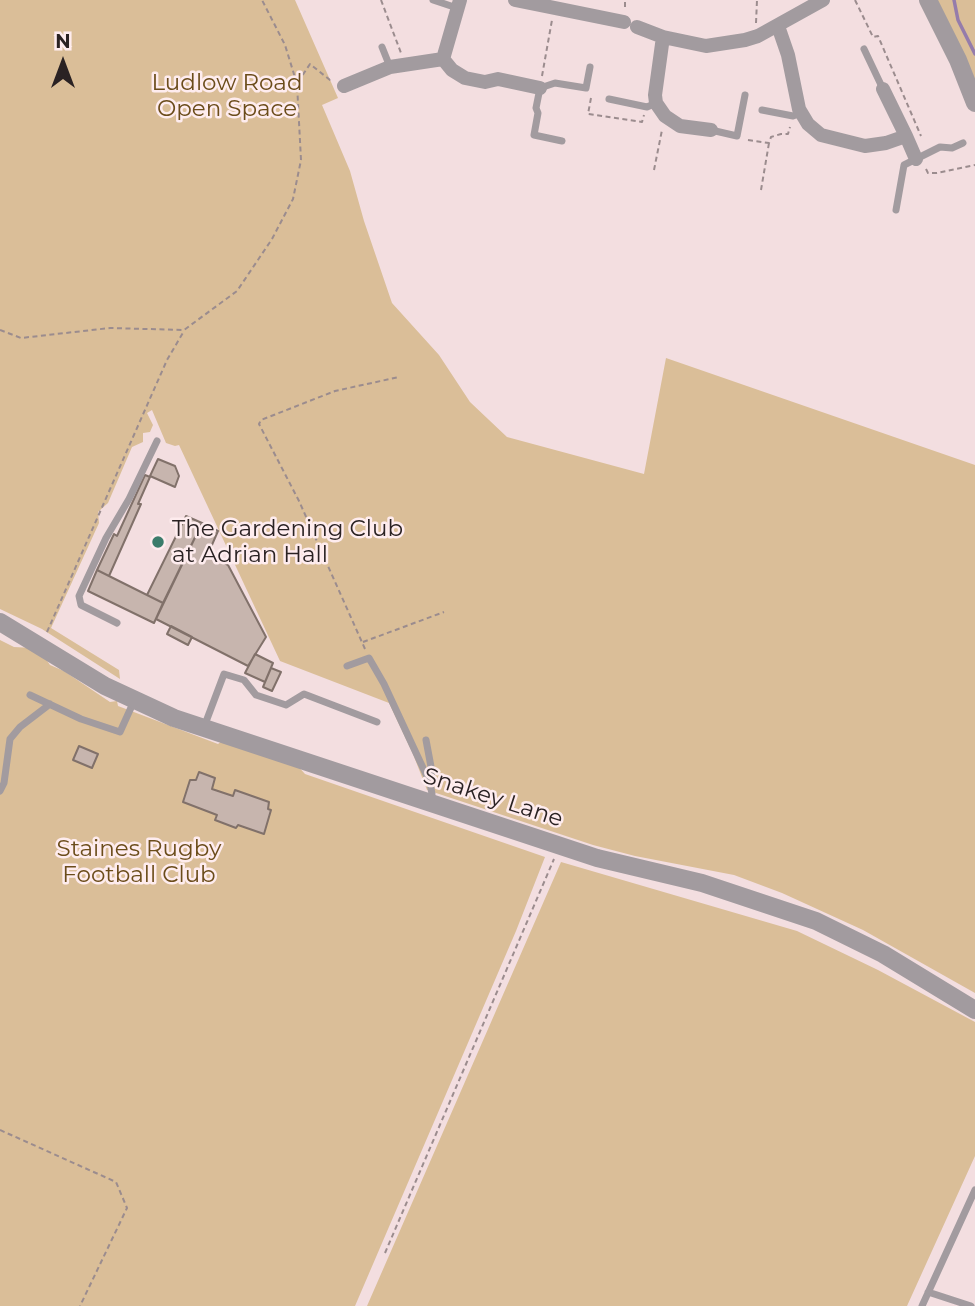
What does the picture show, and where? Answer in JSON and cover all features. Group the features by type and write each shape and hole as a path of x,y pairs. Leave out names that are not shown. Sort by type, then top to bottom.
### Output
{"street":[{"path":"514,0 561,6 631,24 663,37 706,46 758,36 822,0"},
{"path":"928,0 958,60 975,103"},
{"path":"443,59 458,4"},
{"path":"778,26 788,55 797,114 808,124 821,135 865,146 907,139"},
{"path":"663,37 655,95 651,105 680,126 711,130"},
{"path":"343,83 390,67 443,59"},
{"path":"443,59 452,70 466,78 485,82 498,79 540,88"},
{"path":"883,89 918,158"},
{"name":"Snakey Lane","path":"0,622 134,701 203,728 597,858 702,883 816,921 883,954 975,1010"}],"lane":[{"path":"433,0 458,4"},
{"path":"382,47 390,67"},
{"path":"864,49 883,89"},
{"path":"562,141 534,135 540,88 555,83 586,88 590,67"},
{"path":"711,130 737,136 745,95"},
{"path":"610,99 651,105"},
{"path":"762,110 797,114"},
{"path":"896,209 904,165 940,147 952,148 963,143"},
{"path":"117,623 81,605 79,596 157,441"},
{"path":"347,666 369,658 430,783 431,803"},
{"path":"203,728 224,674 244,680 256,695 286,705 304,694 377,722"},
{"path":"30,695 120,732 134,701"},
{"path":"0,791 4,783 10,739 20,727 50,704"},
{"path":"426,740 432,772 430,783"},
{"path":"922,1306 975,1190"},
{"path":"928,1292 971,1306"}],"path":[{"path":"47,632 167,360 184,330 237,291 272,239 293,199 300,160 297,83 285,46 262,0"},
{"path":"380,0 406,64"},
{"path":"757,0 758,36"},
{"path":"855,0 873,37 878,36 922,136 907,139"},
{"path":"540,88 561,6"},
{"path":"297,83 310,64 330,80 343,83"},
{"path":"586,88 592,89 588,114 642,122 651,105"},
{"path":"761,190 771,137 788,134 797,114"},
{"path":"654,170 666,117"},
{"path":"737,136 740,139 769,143"},
{"path":"918,158 928,173 948,172 975,164"},
{"path":"0,330 21,338 110,328 184,330"},
{"path":"369,658 299,501 259,424 261,420 335,391 399,377"},
{"path":"362,643 444,612"},
{"path":"385,1253 560,845"},
{"path":"0,1130 116,1182 127,1208 80,1306"}],"green space":[{"name":"Ludlow Road Open Space","path":"0,0 295,0 338,98 322,105 350,171 392,303 439,355 470,402 507,437 644,474 666,358 975,465 975,993 863,930 782,893 734,875 593,845 427,790 389,703 280,661 179,445 166,443 152,410 147,413 153,425 150,432 143,433 143,442 132,447 108,503 98,512 99,523 51,628 119,670 120,679 42,629 0,609"},
{"path":"933,0 975,0 975,83"},
{"name":"Staines Rugby Football Club","path":"0,640 14,647 33,648 44,656 50,665 64,671 110,702 117,701 118,706 218,744 222,741 296,764 305,774 545,857 516,931 355,1306 0,1306"},
{"path":"561,862 797,931 878,970 975,1022 975,1156 907,1306 367,1306"}],"building":[{"path":"158,459 175,466 179,476 175,487 150,476"},
{"path":"145,475 150,477 138,504 141,504 109,576 97,570 114,534 117,536"},
{"path":"186,516 202,523 163,603 147,595"},
{"path":"202,523 218,531 208,554 228,565 266,637 248,666 156,619"},
{"path":"97,570 163,603 154,623 88,591"},
{"path":"171,626 192,637 188,645 167,634"},
{"path":"255,654 273,663 265,682 245,673"},
{"path":"271,668 281,672 272,691 263,687"},
{"path":"79,746 98,754 92,768 73,760"},
{"path":"199,772 215,778 212,789 233,796 235,790 269,802 268,809 271,810 264,834 215,820 217,815 183,802 190,780 196,780"}],"waterway":[{"path":"954,0 958,20 975,54"}],"place":[{"name":"The Gardening Club at Adrian Hall","path":"158,542"}]}
